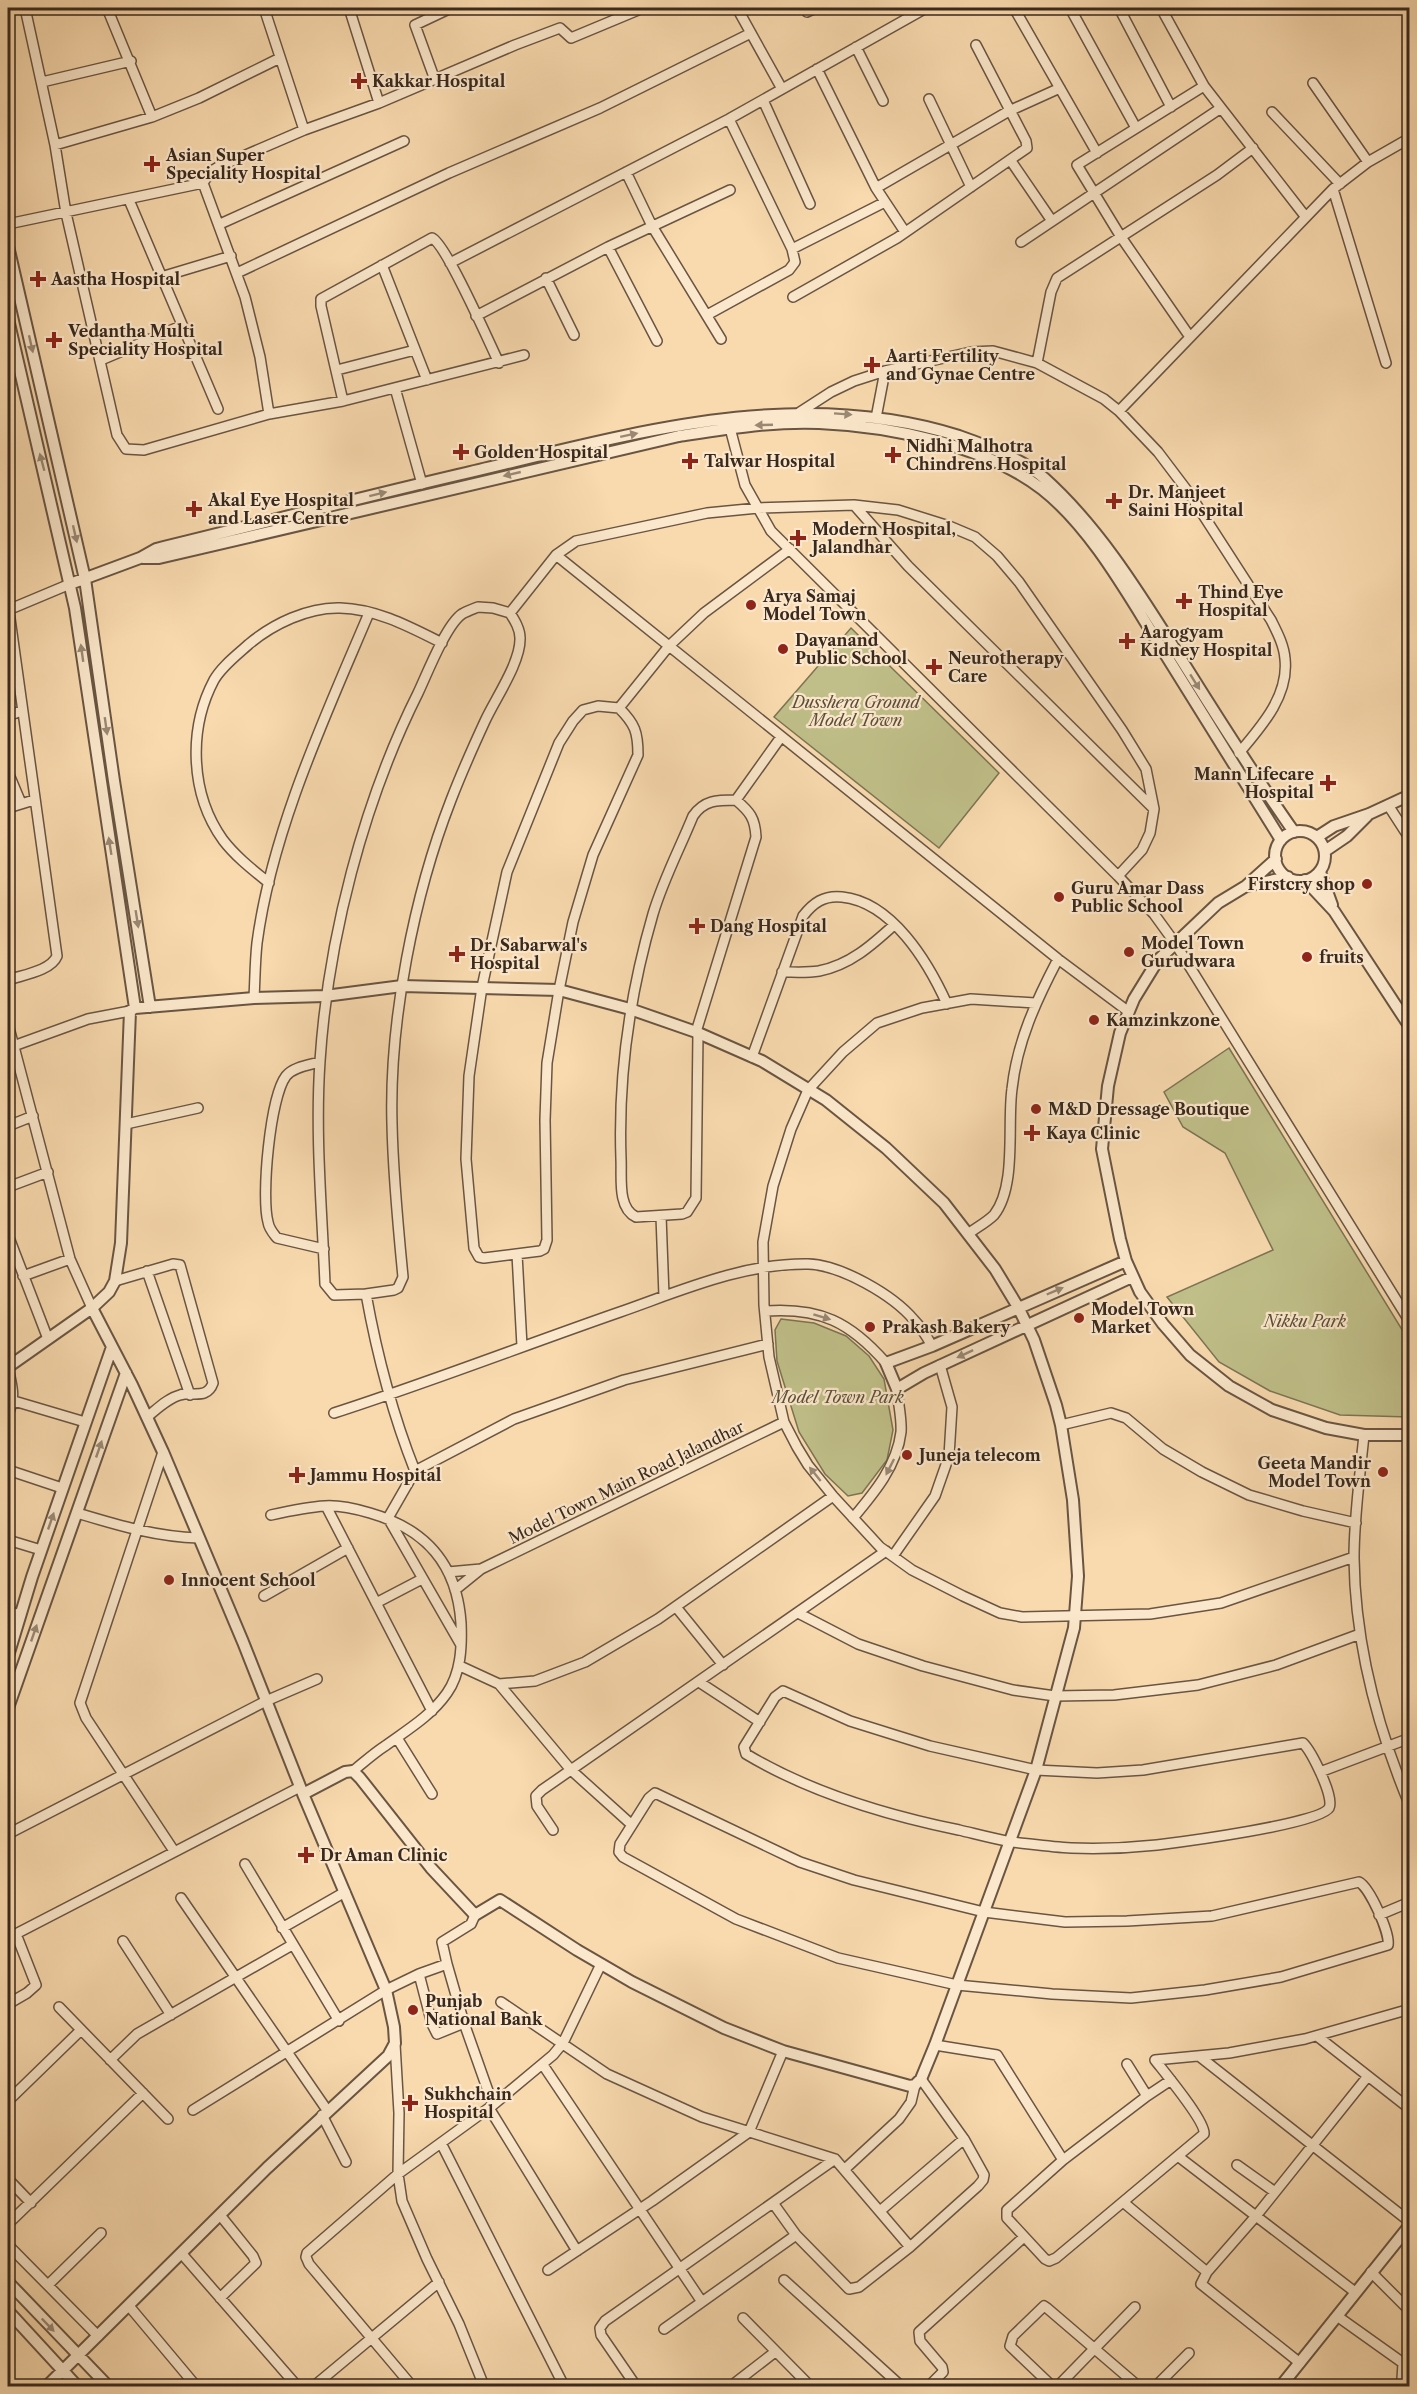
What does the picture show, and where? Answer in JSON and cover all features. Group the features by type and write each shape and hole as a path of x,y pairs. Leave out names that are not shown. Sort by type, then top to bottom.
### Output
{"street":[{"path":"25,8 55,145 66,213 117,435 126,449 144,450 269,414 344,401 524,355"},
{"path":"107,8 152,117"},
{"path":"264,8 304,130"},
{"path":"349,8 379,103"},
{"path":"435,80 415,25 451,8"},
{"path":"8,224 203,183 210,172 218,167 304,130 435,80 514,45 560,28 571,38 643,8"},
{"path":"737,8 782,89"},
{"path":"450,263 729,119 926,8"},
{"path":"1014,8 1097,153"},
{"path":"1070,8 1136,128"},
{"path":"1119,8 1171,106"},
{"path":"1161,8 1204,86 1305,216"},
{"path":"237,273 439,178 600,108 752,33"},
{"path":"793,297 905,232 1025,151 1027,145 976,45"},
{"path":"856,47 883,101"},
{"path":"55,145 152,117 199,98 280,58"},
{"path":"42,82 131,62"},
{"path":"817,69 876,188 905,232"},
{"path":"1313,83 1368,162"},
{"path":"1190,337 1121,237 1077,165 1204,86"},
{"path":"876,188 1009,111 1060,88"},
{"path":"929,99 971,187"},
{"path":"763,100 810,204"},
{"path":"1021,242 1221,108"},
{"path":"1272,112 1336,187 1386,363"},
{"path":"707,315 789,270 795,262 792,249 729,119"},
{"path":"1119,411 1305,216 1336,187 1368,162 1410,138"},
{"path":"219,224 404,141"},
{"path":"1037,363 1051,292 1057,278 1217,175 1253,148"},
{"path":"1011,160 1052,221"},
{"path":"626,172 652,226 721,339"},
{"path":"203,183 237,273 260,357 269,414"},
{"path":"476,316 608,247 677,217 730,190"},
{"path":"129,200 218,409"},
{"path":"792,249 885,202"},
{"path":"344,401 321,299 432,238 439,243 450,263 499,363"},
{"path":"8,246 85,579 150,1007"},
{"path":"608,247 657,341"},
{"path":"161,277 231,256"},
{"path":"382,265 427,380"},
{"path":"546,278 574,335"},
{"path":"8,319 70,584 133,1009 121,1243 115,1281 109,1292 92,1308 8,1367 14,1394 14,1401 8,1415"},
{"path":"101,360 181,326"},
{"path":"337,370 415,350"},
{"path":"800,412 831,392 854,381 885,371 972,352 993,351 1037,363 1085,387 1119,411 1158,452 1189,493 1271,620 1281,642 1286,660 1277,701 1269,717 1239,753"},
{"path":"876,418 885,371"},
{"path":"395,388 422,483"},
{"path":"8,980 49,965 55,961 57,956 8,608 140,558 156,549 422,483 673,426 738,417 800,412 844,414 925,425 987,445 1041,475 1082,516 1116,559 1239,753 1294,832"},
{"path":"140,558 159,558 668,438 730,428 818,423 947,442 1011,468 1042,489 1077,523 1115,575 1281,840"},
{"path":"730,428 745,485 771,531 1118,876 1154,915 1175,943 1410,1322"},
{"path":"854,505 908,566 1154,808"},
{"path":"510,613 556,555 576,541 707,513 758,508 854,505 898,510 975,537 998,556 1019,582 1146,769 1154,808 1150,833 1142,850 1118,876"},
{"path":"619,708 669,646 704,613 790,549"},
{"path":"556,555 1058,959 1129,1012"},
{"path":"478,607 510,613 517,624 520,638 518,654 485,720 451,800 426,869 402,986 393,1068 392,1123 403,1277 398,1288 394,1290 334,1296 325,1284 318,1111 325,996 350,878 380,784 411,707 442,643 461,615 478,607"},
{"path":"269,884 238,857 222,838 208,813 198,783 195,746 204,704 215,678 235,656 262,633 296,616 316,611 338,608 391,618 442,643"},
{"path":"254,998 257,944 269,884 288,814 315,740 369,613"},
{"path":"598,706 619,708 633,722 638,739 638,755 593,855 573,922 559,990 547,1063 545,1120 547,1240 544,1249 540,1251 479,1257 474,1248 466,1159 469,1076 482,987 507,872 559,743 573,721 583,710 598,706"},
{"path":"8,716 21,711"},
{"path":"736,800 781,737"},
{"path":"8,772 21,803"},
{"path":"1317,837 1334,826 1369,814 1410,795"},
{"path":"8,808 34,800"},
{"path":"736,800 747,809 755,822 756,837 697,1033 696,1198 687,1212 636,1217 630,1214 625,1207 621,1188 620,1119 630,1009 654,912 693,816 699,807 712,801 736,800"},
{"path":"1388,805 1410,839"},
{"path":"1325,851 1347,836 1369,814"},
{"path":"1288,877 1282,873 1276,859 1276,852 1281,840 1294,832 1302,831 1317,837 1325,851 1320,872 1305,880"},
{"path":"1276,859 1246,886 1218,903 1158,960 1120,1033 1108,1086 1102,1149 1126,1261 1140,1292 1177,1340 1190,1355 1229,1386 1272,1410 1326,1428 1364,1435 1410,1435"},
{"path":"1320,872 1334,911"},
{"path":"1246,886 1288,877 1305,880 1334,911 1410,1027"},
{"path":"752,1057 803,916 812,904 822,899 837,896 857,898 875,907 921,955 935,977 947,1004"},
{"path":"782,972 819,971 841,964 871,946 894,925"},
{"path":"968,1234 993,1216 1003,1200 1009,1161 1012,1089 1023,1035 1035,1003 1058,959"},
{"path":"11,1047 88,1019 150,1007 254,998 325,996 402,986 559,990 630,1009 697,1033 752,1057 826,1100 886,1148 944,1203 995,1269 1027,1325 1045,1372 1061,1425 1073,1500 1078,1565 1074,1628 1036,1770 935,2045 911,2102 899,2119 845,2169"},
{"path":"1035,1003 971,999 921,1008 878,1023 843,1052 808,1090 773,1186 763,1242 768,1344 784,1422 808,1465 853,1518 890,1553 922,1575 1000,1613 1022,1617 1150,1614 1221,1603 1354,1557"},
{"path":"8,1024 11,1047 33,1116 70,1259 163,1452 386,1990 394,2026 399,2113 398,2174 402,2201 470,2349 484,2386"},
{"path":"320,1062 295,1069 287,1074 283,1081 270,1132 267,1163 267,1222 277,1238 324,1249"},
{"path":"126,1124 198,1108"},
{"path":"8,1126 33,1116"},
{"path":"8,1187 48,1172"},
{"path":"661,1216 664,1296"},
{"path":"8,1234 48,1339"},
{"path":"517,1254 522,1346"},
{"path":"24,1276 70,1259"},
{"path":"885,1362 932,1346 1126,1261"},
{"path":"115,1281 177,1264 182,1268 213,1383 208,1391 179,1395 147,1417"},
{"path":"334,1413 664,1296 709,1281 764,1267 810,1264 838,1270 900,1306 915,1321 932,1346"},
{"path":"147,1271 190,1395"},
{"path":"897,1389 940,1365 1132,1277"},
{"path":"366,1294 376,1349 398,1429 415,1471"},
{"path":"765,1311 788,1310 814,1314 842,1323 869,1343 885,1362 897,1389 901,1430 898,1450 889,1471 853,1518"},
{"path":"388,1518 415,1471 514,1419 624,1380 768,1344"},
{"path":"8,1656 41,1550 112,1347"},
{"path":"553,1830 537,1806 536,1796 798,1613 890,1553 935,1496 949,1456 952,1407 940,1365"},
{"path":"8,1708 12,1683 77,1513 126,1373"},
{"path":"14,1401 85,1422"},
{"path":"1061,1425 1111,1413 1126,1418 1163,1449 1202,1472 1249,1495 1303,1511 1356,1522"},
{"name":"Model Town Main Road Jalandhar","path":"481,1569 784,1422"},
{"path":"1364,1435 1354,1557 1360,1634 1363,1657 1388,1746 1410,1806"},
{"path":"163,1452 80,1704 86,1718 174,1851"},
{"path":"8,1470 62,1488"},
{"path":"499,1684 536,1681 585,1662 676,1607 833,1496"},
{"path":"326,1506 432,1711"},
{"path":"8,2004 27,1993 36,1984 12,1936 174,1851 302,1791 345,1772 353,1771 432,1711 448,1692 460,1666 460,1609 448,1572 435,1551 411,1529 388,1518 350,1508 326,1506 272,1515"},
{"path":"77,1513 136,1531 176,1538 199,1538"},
{"path":"388,1518 460,1645"},
{"path":"8,1540 41,1550"},
{"path":"264,1596 348,1548"},
{"path":"448,1572 481,1569"},
{"path":"455,1590 481,1569"},
{"path":"376,1603 422,1579"},
{"path":"676,1607 723,1665"},
{"path":"8,1611 20,1614"},
{"path":"798,1613 858,1644 923,1666 1014,1690 1055,1696 1114,1695 1198,1685 1276,1665 1360,1634"},
{"path":"460,1666 499,1684 571,1770 632,1825"},
{"path":"8,1834 266,1701 317,1679"},
{"path":"699,1682 760,1722"},
{"path":"783,1691 850,1721 907,1739 1036,1770 1097,1773 1143,1770 1296,1742 1303,1743 1309,1749 1331,1800 1328,1810 1292,1823 1155,1845 1070,1848 1011,1841 869,1808 814,1789 746,1754 744,1747 760,1722 775,1697 783,1691"},
{"path":"397,1738 432,1794"},
{"path":"1320,1772 1410,1738"},
{"path":"353,1771 431,1868 475,1915"},
{"path":"655,1793 800,1862 854,1880 984,1912 1065,1922 1212,1916 1359,1882 1367,1890 1389,1936 1388,1945 1281,1977 1205,1990 1131,1998 1052,1994 957,1985 838,1958 735,1919 623,1857 618,1852 619,1848 632,1825 649,1798 655,1793"},
{"path":"245,1864 339,2021"},
{"path":"282,1928 345,1892"},
{"path":"181,1898 287,2053 325,2113 346,2162"},
{"path":"577,2251 491,2106 464,2023 442,1942 471,1924 475,1915 500,1900 601,1964 724,2028 783,2051 910,2086 918,2082"},
{"path":"1379,1915 1410,1902"},
{"path":"123,1941 171,2015"},
{"path":"110,2060 137,2034 292,1945"},
{"path":"193,2110 386,1990 418,1974 447,1964"},
{"path":"412,2386 371,2339 306,2257 310,2248 398,2174 543,2065 563,2043 601,1964"},
{"path":"418,1974 437,2034 464,2023"},
{"path":"501,2002 608,2074 702,2117 835,2159 910,2247"},
{"path":"59,2007 168,2119"},
{"path":"1171,2080 1063,2160 1007,2210 1006,2218 1042,2257 1049,2261 1056,2258 1204,2134 1205,2130 1171,2080 1155,2060 1229,2053 1317,2036 1410,2009"},
{"path":"8,2101 81,2030"},
{"path":"1317,2036 1410,2109"},
{"path":"47,2386 325,2113 388,2056 394,2043"},
{"path":"935,2045 997,2055 1063,2160"},
{"path":"548,2270 749,2132 783,2051"},
{"path":"1199,2056 1410,2223 1281,2386"},
{"path":"1127,2064 1147,2096"},
{"path":"543,2065 638,2210 702,2302"},
{"path":"1300,2362 1206,2290 1202,2284 1207,2272 1256,2216 1368,2076"},
{"path":"773,2203 796,2235 849,2289 859,2287 910,2247 983,2180 982,2169 964,2139 918,2082"},
{"path":"8,2224 142,2093"},
{"path":"880,2211 964,2139"},
{"path":"441,2143 564,2386"},
{"path":"1179,2157 1356,2292"},
{"path":"636,2386 601,2335 600,2328 610,2316 835,2159"},
{"path":"1237,2165 1275,2192"},
{"path":"8,2179 31,2203"},
{"path":"1123,2202 1207,2272"},
{"path":"220,2215 256,2263 220,2298"},
{"path":"48,2285 100,2233"},
{"path":"664,2329 796,2235"},
{"path":"929,2386 942,2372 942,2367 920,2341 919,2332 1024,2237"},
{"path":"8,2246 98,2336"},
{"path":"182,2254 297,2386"},
{"path":"1371,2272 1410,2311"},
{"path":"784,2280 901,2386"},
{"path":"8,2282 108,2386"},
{"path":"314,2386 439,2282"},
{"path":"129,2306 196,2386"},
{"path":"1058,2386 1135,2307"},
{"path":"1052,2386 1010,2346 1013,2336 1039,2308 1047,2308 1138,2386"},
{"path":"8,2311 77,2386"},
{"path":"1337,2316 1403,2362 1404,2386"},
{"path":"743,2318 810,2386"},
{"path":"731,2386 776,2352"},
{"path":"1156,2386 1189,2353"}],"green space":[{"name":"Dusshera Ground Model Town","path":"851,628 999,773 939,848 774,717"},
{"name":"Nikku Park","path":"1229,1048 1409,1341 1409,1417 1340,1415 1270,1391 1219,1362 1167,1297 1273,1250 1225,1153 1183,1127 1164,1092"},
{"name":"Model Town Park","path":"781,1319 814,1323 846,1336 869,1356 884,1379 893,1430 887,1460 862,1493 848,1496 825,1474 799,1432 777,1361 775,1330"}],"place":[{"name":"Kakkar Hospital","path":"359,81"},
{"name":"Asian Super Speciality Hospital","path":"152,164"},
{"name":"Aastha Hospital","path":"38,279"},
{"name":"Vedantha Multi Speciality Hospital","path":"54,340"},
{"name":"Aarti Fertility and Gynae Centre","path":"872,365"},
{"name":"Golden Hospital","path":"461,452"},
{"name":"Nidhi Malhotra Chindrens Hospital","path":"893,455"},
{"name":"Talwar Hospital","path":"690,461"},
{"name":"Dr. Manjeet Saini Hospital","path":"1114,501"},
{"name":"Akal Eye Hospital and Laser Centre","path":"194,509"},
{"name":"Modern Hospital, Jalandhar","path":"798,538"},
{"name":"Thind Eye Hospital","path":"1184,601"},
{"name":"Arya Samaj Model Town","path":"751,605"},
{"name":"Aarogyam Kidney Hospital","path":"1127,641"},
{"name":"Dayanand Public School","path":"783,649"},
{"name":"Neurotherapy Care","path":"934,667"},
{"name":"Mann Lifecare Hospital","path":"1328,783"},
{"name":"Firstcry shop","path":"1367,884"},
{"name":"Guru Amar Dass Public School","path":"1059,897"},
{"name":"Dang Hospital","path":"697,926"},
{"name":"Model Town Gurudwara","path":"1129,952"},
{"name":"Dr. Sabarwal's Hospital","path":"457,954"},
{"name":"fruits","path":"1307,957"},
{"name":"Kamzinkzone","path":"1094,1020"},
{"name":"M&D Dressage Boutique","path":"1036,1109"},
{"name":"Kaya Clinic","path":"1032,1133"},
{"name":"Model Town Market","path":"1079,1318"},
{"name":"Prakash Bakery","path":"870,1327"},
{"name":"Juneja telecom","path":"907,1455"},
{"name":"Geeta Mandir Model Town","path":"1383,1472"},
{"name":"Jammu Hospital","path":"297,1475"},
{"name":"Innocent School","path":"169,1580"},
{"name":"Dr Aman Clinic","path":"306,1855"},
{"name":"Punjab National Bank","path":"413,2010"},
{"name":"Sukhchain Hospital","path":"410,2103"}]}
